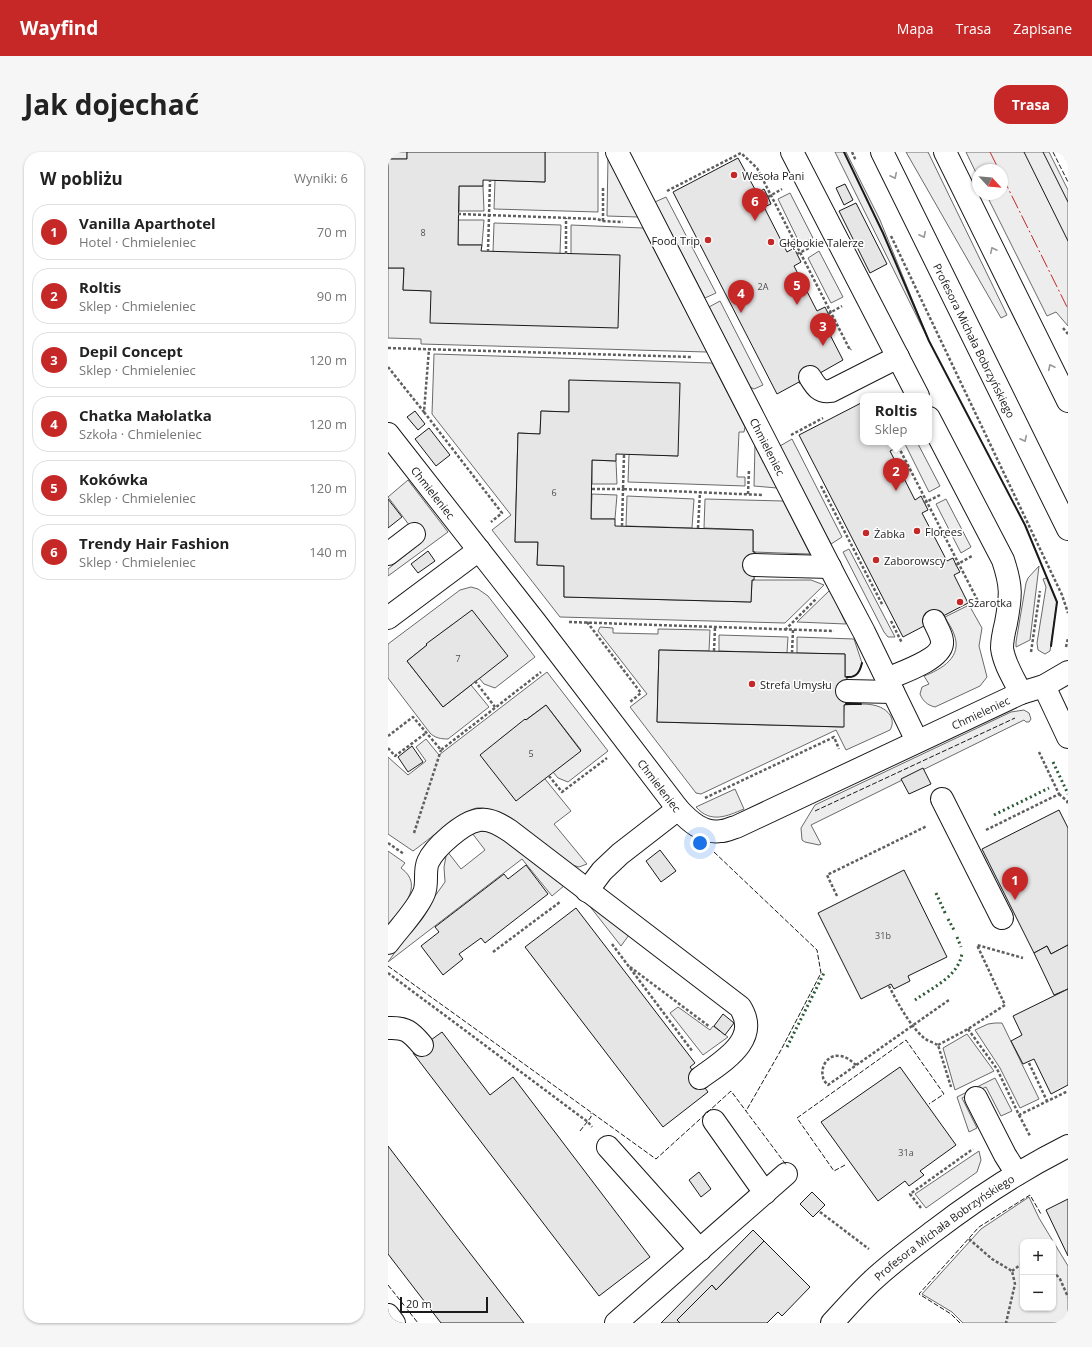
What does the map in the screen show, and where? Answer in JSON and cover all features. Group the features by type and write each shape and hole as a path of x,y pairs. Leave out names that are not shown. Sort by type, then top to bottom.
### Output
{"street":[{"name":"Chmieleniec","path":"617,152 864,632 917,741"},
{"path":"792,152 916,393"},
{"name":"Profesora Michała Bobrzyńskiego","path":"882,152 1068,529"},
{"path":"945,152 1068,402"},
{"path":"810,377 818,389 826,392 831,391 898,357"},
{"name":"Chmieleniec","path":"932,424 1003,560 1010,581 1010,592 1002,646 1006,662 1021,693"},
{"name":"Chmieleniec","path":"388,434 678,809 691,823 705,830 721,831 736,827 1021,693 1044,686 1068,672"},
{"path":"388,554 414,534"},
{"path":"388,618 479,550"},
{"path":"754,565 833,573"},
{"path":"847,691 890,685 938,653 941,649 942,639 934,621"},
{"path":"1044,686 1068,737"},
{"path":"942,799 1002,918"},
{"path":"587,891 602,871 620,854 678,809"},
{"path":"388,943 416,906 424,892 428,863 441,843 466,825 479,820 495,822 510,831 740,1007 747,1022 742,1042 736,1050 700,1078"},
{"path":"388,1028 406,1030 412,1033 422,1045"},
{"path":"976,1098 1005,1155 1017,1174"},
{"path":"714,1121 765,1193"},
{"name":"Profesora Michała Bobrzyńskiego","path":"832,1323 872,1281 912,1248 983,1195 1046,1157 1068,1146"},
{"path":"608,1147 700,1250"},
{"path":"616,1323 786,1174"},
{"path":"388,1315 394,1323"}],"path":[{"path":"852,152 858,166"},
{"path":"1063,152 1068,161"},
{"path":"643,204 741,153 757,168 829,313 850,350 857,346"},
{"path":"488,252 490,180"},
{"path":"458,214 597,219 617,222"},
{"path":"566,218 566,254"},
{"path":"889,231 1062,595 1068,613"},
{"path":"799,254 809,248"},
{"path":"829,313 841,307"},
{"path":"388,348 722,358"},
{"path":"424,412 430,350"},
{"path":"388,367 502,514 490,523"},
{"path":"768,447 828,416"},
{"path":"898,445 957,564 983,612"},
{"path":"622,526 624,454"},
{"path":"592,489 794,496"},
{"path":"698,528 700,492"},
{"path":"926,502 941,494"},
{"path":"957,564 972,556"},
{"path":"785,630 833,573"},
{"path":"1031,659 1040,591"},
{"path":"564,622 816,630"},
{"path":"587,622 641,694 629,703"},
{"path":"714,651 715,627"},
{"path":"792,653 793,630"},
{"path":"1066,647 1068,638"},
{"path":"414,835 441,750 541,671"},
{"path":"475,681 495,707"},
{"path":"388,736 413,717 441,750"},
{"path":"388,748 395,756 426,734"},
{"path":"704,798 834,737 840,750"},
{"path":"549,776 562,792 607,757"},
{"path":"1059,794 1067,800 1068,805"},
{"path":"388,843 407,856"},
{"path":"494,952 568,896 579,901 587,891"},
{"path":"610,942 695,1054"},
{"path":"938,1045 1005,1005 977,945 1023,958"},
{"path":"628,965 710,1027"},
{"path":"388,973 588,1122 608,1147"},
{"path":"889,986 902,1010 913,1025 924,1038 938,1045 952,1088"},
{"path":"856,1064 845,1057 837,1055 824,1063 822,1070 823,1077 828,1085 949,1000"},
{"path":"968,1028 997,1069 1030,1137"},
{"path":"1029,1063 1047,1101"},
{"path":"1020,1115 1068,1091"},
{"path":"918,1205 910,1194 973,1149 970,1144"},
{"path":"820,1212 867,1248 874,1251"},
{"path":"969,1239 992,1259 1012,1271 1015,1284 1006,1323"},
{"path":"1012,1271 1020,1265"},
{"path":"1056,1274 1060,1279 1068,1297"}],"shaded area":[{"path":"388,152 407,152 407,159 388,159"},
{"path":"545,152 598,152 598,212 494,209 495,180 545,182"},
{"path":"835,152 846,152 880,220 929,341"},
{"path":"906,152 928,152 1007,315 1001,318"},
{"path":"966,152 1049,152 1068,190 1068,326 1056,312 1047,316 989,200 1008,200 1008,164 972,164"},
{"path":"608,157 638,217 607,216"},
{"path":"459,186 483,186 484,211 459,211"},
{"path":"790,193 813,238 800,244 778,199"},
{"path":"666,197 716,293 705,298 655,202"},
{"path":"458,220 484,220 482,245 458,245"},
{"path":"494,223 561,225 560,254 493,252"},
{"path":"571,225 643,228 707,352 421,344 421,339 388,338 388,268 404,268 403,290 431,291 571,254"},
{"path":"819,251 843,297 831,303 808,258"},
{"path":"720,301 763,385 754,389 750,387 709,307"},
{"path":"434,354 712,363 745,427 744,432 739,432 737,477 745,477 745,486 628,482 629,454 678,456 569,380 569,412 541,411 540,434 518,433 515,542 538,542 537,565 564,566 564,597 751,602 752,580 811,580 824,585 785,623 560,617 492,530 511,515 432,414"},
{"path":"792,439 842,537 831,544 780,446"},
{"path":"755,445 777,488 754,486"},
{"path":"906,445 919,445 940,486 929,492"},
{"path":"592,460 616,461 617,484 592,484"},
{"path":"408,480 448,532 388,576 388,569 422,542 388,497"},
{"path":"592,494 617,495 615,519 591,519"},
{"path":"627,496 694,499 692,528 626,526"},
{"path":"705,499 783,501 810,554 753,552 753,530 704,528"},
{"path":"946,499 971,547 961,553 936,504"},
{"path":"849,549 895,637 888,637 884,632 843,552"},
{"path":"1039,566 1030,640 1016,647 1026,583 1028,578"},
{"path":"1047,578 1057,602 1050,651 1045,654 1038,650 1037,643 1046,587 1043,579"},
{"path":"471,587 478,589 488,596 535,657 495,688 484,684 479,678 452,625 407,661 443,707 471,685 489,707 448,739 441,738 430,733 388,678 388,644 460,590"},
{"path":"830,590 846,624 797,622"},
{"path":"969,605 982,628 979,646 987,677 980,686 935,707 932,706 922,699 920,694 922,687 929,684 924,676 944,666 953,656 956,649 954,634 945,617"},
{"path":"600,627 613,628 613,633 658,634 658,629 710,630 709,651 659,650 657,722 843,727 844,705 869,704 881,707 886,711 891,717 892,726 890,730 846,750 836,730 701,794 696,793 630,707 647,694 598,631"},
{"path":"719,635 788,637 787,653 719,651"},
{"path":"797,637 854,639 862,663 860,670 852,677 845,677 845,654 797,653"},
{"path":"547,672 608,751 568,782 558,778 553,772 581,750 546,705 500,739 545,779 571,811 554,824 587,864 579,867 572,865 507,816 485,808 477,808 463,814 413,851 388,834 388,757 408,775 426,761 416,747 426,739 439,755"},
{"path":"1024,710 1029,713 1031,719 1029,722 1024,720 811,825 821,844 819,845 802,840 801,828 815,805 1011,712"},
{"path":"735,789 744,809 725,816 713,817 707,815 696,807"},
{"path":"481,831 490,832 501,837 565,885 552,896 522,859 388,962 445,882 444,867 447,851 461,869 485,850 472,833"},
{"path":"388,851 405,863 401,868 408,875 411,882 411,890 404,905 388,926"},
{"path":"588,904 629,935 621,946"},
{"path":"678,1007 710,1030 713,1026 728,1037 703,1055 670,1013"},
{"path":"1002,1023 1039,1099 1020,1108 1000,1068 975,1030 988,1024"},
{"path":"967,1034 994,1071 955,1090 943,1048"},
{"path":"995,1078 1012,1111 1001,1116 986,1087 962,1098 977,1128 969,1132 957,1097"},
{"path":"979,1151 981,1160 977,1172 926,1208 915,1194"},
{"path":"1029,1197 1052,1239 1020,1239 1020,1311 1056,1311 1056,1246 1068,1266 1068,1323 963,1323 952,1312 922,1294 981,1229"}],"building":[{"path":"407,152 545,152 545,182 483,180 483,186 459,186 458,245 482,245 481,251 620,255 618,328 430,323 431,291 403,290 404,268 388,268 388,159 407,159"},
{"path":"738,158 757,193 764,189 771,204 764,207 787,252 794,248 801,262 794,266 817,311 825,307 832,321 825,325 843,360 800,382 801,383 799,382 777,394 673,192"},
{"path":"845,184 853,200 844,205 836,188"},
{"path":"856,203 887,264 870,273 839,211"},
{"path":"569,380 680,383 678,456 616,454 616,461 592,460 591,519 615,519 615,526 753,530 753,552 755,552 754,580 752,580 751,602 564,597 564,566 537,565 538,542 515,542 518,433 540,434 541,411 569,412"},
{"path":"860,404 860,445 894,445 896,448 890,451 915,500 921,496 928,510 922,513 947,561 953,558 960,572 954,575 968,603 903,637 799,435"},
{"path":"415,411 425,424 418,430 407,417"},
{"path":"429,428 450,455 436,466 415,439"},
{"path":"388,499 402,517 388,528"},
{"path":"428,551 435,561 418,573 411,564"},
{"path":"472,610 508,656 443,707 407,661 427,645 426,644"},
{"name":"Strefa Umysłu","path":"659,650 845,654 845,677 847,677 847,691 846,704 844,705 844,727 657,722"},
{"path":"546,705 581,751 516,801 480,755 525,719 526,720"},
{"path":"412,746 423,762 408,772 398,757"},
{"path":"923,768 931,784 909,794 901,779"},
{"path":"1059,810 1068,828 1068,945 1051,954 1047,946 1034,953 982,849"},
{"path":"660,850 676,871 661,882 646,861"},
{"path":"526,865 548,894 485,943 481,938 459,954 463,959 443,975 421,946 439,932 435,927 504,874 508,879"},
{"path":"904,870 947,957 908,976 910,981 894,989 891,984 861,999 818,913"},
{"path":"576,908 695,1063 690,1067 708,1092 663,1127 525,947"},
{"path":"1068,945 1068,989 1054,995 1034,953 1047,946 1051,954"},
{"path":"1068,989 1068,1085 1051,1094 1034,1059 1023,1064 1011,1041 1022,1035 1013,1016"},
{"path":"723,1014 734,1023 725,1035 714,1026"},
{"path":"442,1032 490,1095 513,1077 650,1257 599,1296 413,1053"},
{"path":"900,1067 956,1145 920,1171 924,1175 909,1186 905,1181 878,1201 821,1122"},
{"path":"388,1146 524,1323 441,1323 388,1254"},
{"path":"699,1172 711,1189 701,1197 689,1180"},
{"path":"812,1192 825,1205 813,1217 800,1204"},
{"path":"1068,1199 1068,1256 1046,1210"},
{"path":"753,1230 764,1241 716,1290 712,1285 677,1320 680,1323 661,1323"},
{"path":"764,1241 810,1287 782,1316 778,1312 767,1323 680,1323 677,1320 712,1285 716,1290"}],"tram line":[{"path":"1024,152 1068,241"},
{"path":"1043,152 1068,202"}],"hedge":[{"path":"1053,762 1068,794"},
{"path":"994,815 1049,788"},
{"path":"936,893 946,915"},
{"path":"948,919 954,930"},
{"path":"957,937 961,947"},
{"path":"915,1000 944,981 956,968 962,953"},
{"path":"787,1047 824,973"}],"fence":[{"path":"1053,152 1068,182"},
{"path":"815,811 1015,718"},
{"path":"714,852 817,950 821,973 781,1050 746,1111"},
{"path":"388,966 656,1159 731,1091 787,1166"},
{"path":"845,1165 834,1171 797,1118 906,1040 944,1094 929,1104"},
{"path":"580,1131 591,1117 591,1113"},
{"path":"960,1323 951,1314 919,1294 979,1227 1030,1195 1041,1214"},
{"path":"388,1285 418,1323"}],"wall":[{"path":"844,152 883,233 929,341 1025,525 1057,602 1051,646"},
{"path":"847,677 856,675 862,663"},
{"path":"846,704 861,704"}],"power":[{"path":"990,152 996,164"},
{"path":"1008,188 1068,309"}],"place":[{"name":"Wesoła Pani","path":"734,175"},
{"name":"Trendy Hair Fashion","path":"755,221"},
{"name":"Food Trip","path":"708,240"},
{"name":"Głębokie Talerze","path":"771,242"},
{"name":"Kokówka","path":"797,305"},
{"name":"Chatka Małolatka","path":"741,313"},
{"name":"Depil Concept","path":"823,346"},
{"name":"Roltis","path":"896,491"},
{"name":"Florees","path":"917,531"},
{"name":"Żabka","path":"866,533"},
{"name":"Zaborowscy","path":"876,560"},
{"name":"Szarotka","path":"960,602"},
{"name":"Strefa Umysłu","path":"752,684"},
{"name":"Vanilla Aparthotel","path":"1015,900"}]}
